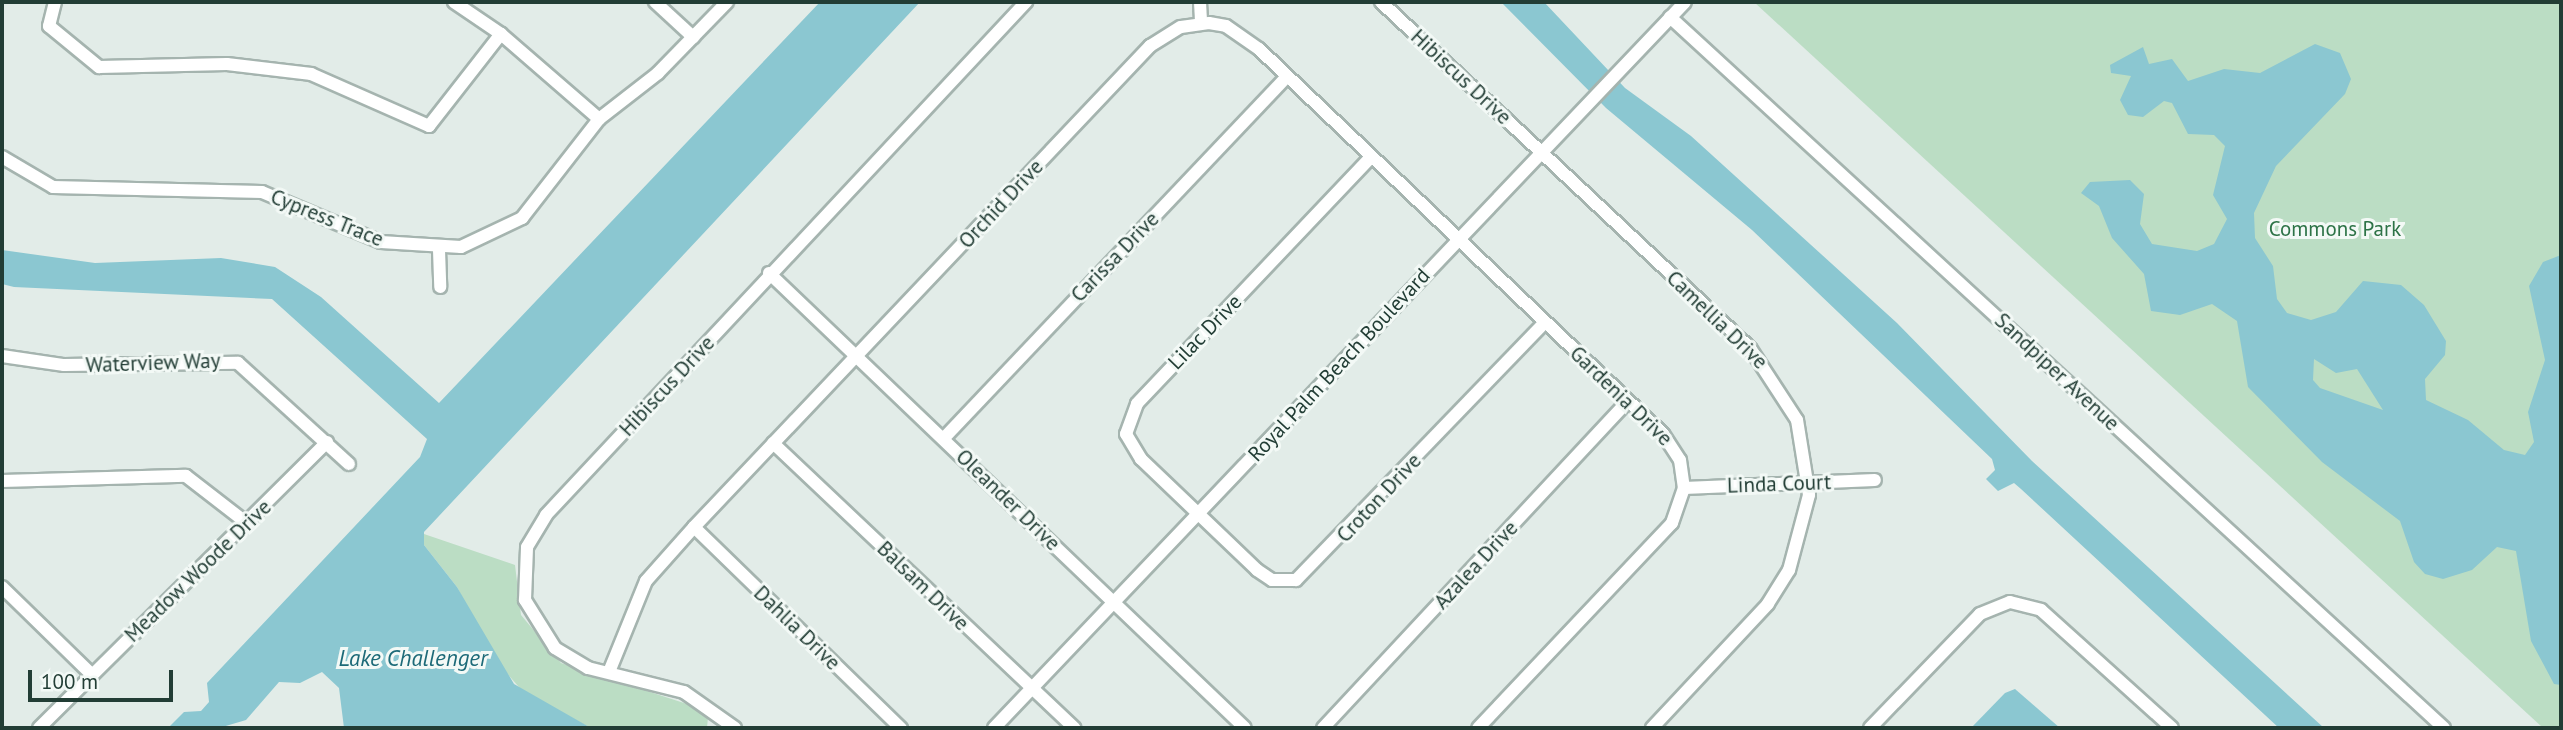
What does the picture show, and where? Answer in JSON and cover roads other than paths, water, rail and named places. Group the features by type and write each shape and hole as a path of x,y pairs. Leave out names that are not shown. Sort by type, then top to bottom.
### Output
{"street":[{"path":"55,2 49,26 99,67 216,64 312,74 429,127 501,34"},
{"path":"454,2 501,34 598,119"},
{"path":"655,2 692,37"},
{"name":"Cypress Trace","path":"2,157 27,177 67,190 262,192 381,242 439,250 477,243 522,218 598,119 640,90 727,2"},
{"name":"Hibiscus Drive","path":"735,728 684,692 570,660 537,627 522,586 527,547 545,515 769,273 1026,2"},
{"path":"1200,2 1201,22 1241,34 1458,240"},
{"name":"Hibiscus Drive","path":"1381,2 1541,153"},
{"name":"Royal Palm Beach Boulevard","path":"994,728 1685,2"},
{"name":"Sandpiper Avenue","path":"1670,17 2444,728"},
{"name":"Orchid Drive","path":"609,672 646,581 694,527 1150,46 1201,22"},
{"name":"Carissa Drive","path":"944,438 1287,77"},
{"name":"Camellia Drive","path":"1541,153 1760,359 1797,421 1809,483 1803,534 1777,590 1652,728"},
{"name":"Lilac Drive","path":"1199,514 1130,446 1128,418 1371,157"},
{"name":"Gardenia Drive","path":"1458,240 1673,446 1684,488"},
{"path":"439,250 440,287"},
{"name":"Oleander Drive","path":"769,273 1245,728"},
{"name":"Croton Drive","path":"1199,514 1257,570 1272,580 1296,580 1544,323"},
{"name":"Waterview Way","path":"2,356 64,365 232,361 349,464"},
{"name":"Azalea Drive","path":"1322,728 1628,401"},
{"name":"Meadow Woode Drive","path":"39,728 90,673 248,524 327,442"},
{"name":"Balsam Drive","path":"773,443 1074,728"},
{"path":"2,481 186,476 248,524"},
{"name":"Linda Court","path":"1684,488 1875,480"},
{"path":"1478,728 1672,523 1684,488"},
{"name":"Dahlia Drive","path":"694,527 901,728"},
{"path":"2,587 90,673"},
{"path":"1870,728 1980,614 2010,601 2041,610 2172,728"}],"water":[{"name":"Lake Challenger","path":"820,2 920,2 424,532 424,545 457,587 514,684 591,728 344,728 339,688 322,672 300,683 279,682 246,720 219,728 168,728 184,712 201,711 209,702 207,683 420,457 427,439 272,299 14,287 2,284 2,250 95,263 221,258 275,267 321,297 439,403"},
{"path":"1501,2 1544,2 1625,88 1691,136 1897,323 2032,461 2324,728 2279,728 2014,483 1998,491 1986,479 1995,470 1992,459 1752,230 1606,108"},
{"path":"2315,44 2340,53 2351,79 2345,94 2276,166 2254,213 2255,238 2273,266 2277,299 2287,313 2311,320 2336,312 2363,281 2401,285 2424,305 2446,341 2445,355 2425,379 2426,400 2468,420 2504,450 2525,455 2534,442 2528,412 2545,360 2529,286 2543,262 2561,255 2561,685 2554,684 2531,641 2516,551 2497,547 2472,570 2443,579 2425,574 2414,562 2400,521 2322,462 2248,387 2237,321 2212,304 2180,315 2151,311 2144,274 2112,238 2099,206 2081,193 2090,182 2130,180 2144,194 2140,224 2152,244 2197,251 2214,244 2227,219 2213,195 2225,146 2214,135 2188,134 2172,103 2164,101 2143,117 2128,115 2120,100 2131,76 2111,73 2110,65 2143,47 2149,64 2172,59 2188,81 2224,69 2260,73","holes":["2314,359 2336,373 2357,369 2383,410 2320,388 2313,380"]},
{"path":"2015,689 2060,728 1971,728 2005,693"}],"park label":[{"name":"Commons Park","path":"2335,229"}]}
